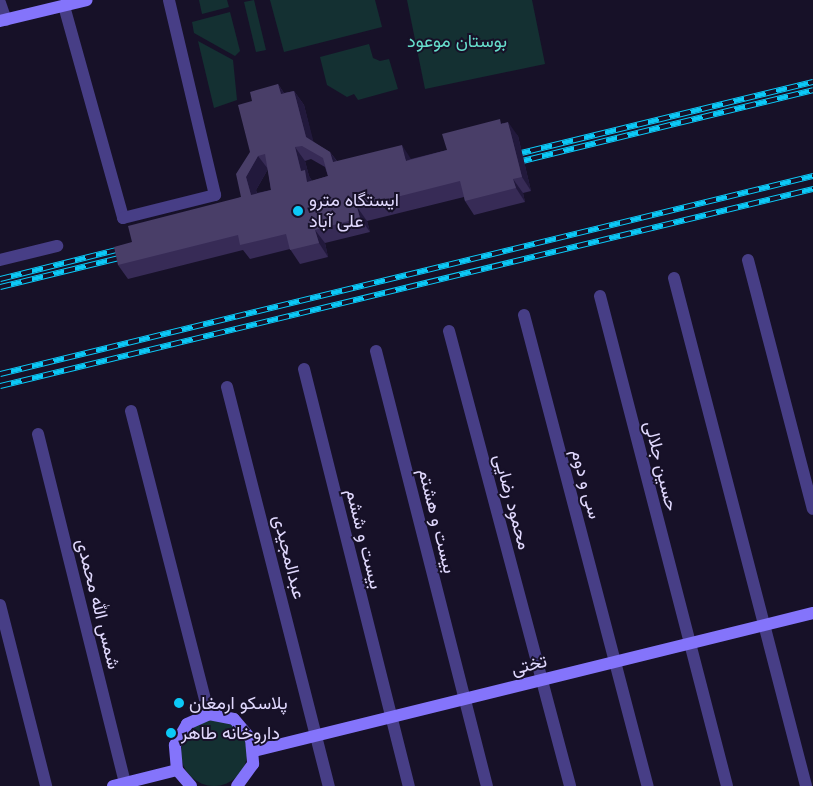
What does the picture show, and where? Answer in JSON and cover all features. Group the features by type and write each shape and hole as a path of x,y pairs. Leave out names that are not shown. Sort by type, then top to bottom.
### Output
{"main road":[{"path":"3,21 87,0"},
{"name":"تختی","path":"254,751 813,613"},
{"path":"191,786 177,770 174,758 179,734 197,717 209,714 234,719 248,733 254,751 248,775 237,786"},
{"path":"122,785 177,770"}],"street":[{"path":"64,6 123,218 215,194 169,0"},
{"path":"0,3 3,21"},
{"path":"1,256 56,246"},
{"path":"748,260 813,509"},
{"path":"674,278 806,786"},
{"name":"حسین جلالی","path":"600,296 688,644 727,786"},
{"name":"سی و دوم","path":"524,315 648,786"},
{"name":"محمود رضایی","path":"449,331 540,681 570,786"},
{"name":"بیست و هشتم","path":"376,351 487,786"},
{"name":"بیست و ششم","path":"304,369 408,786"},
{"name":"عبدالمجیدی","path":"227,387 329,786"},
{"path":"131,411 209,714"},
{"name":"شمس الله محمدی","path":"38,434 122,785"},
{"path":"0,605 46,786"}],"green space":[{"path":"199,0 227,0 229,7 202,14"},
{"path":"254,0 266,50 256,52 244,2"},
{"path":"270,0 375,0 382,27 284,52"},
{"name":"بوستان موعود","path":"407,0 532,0 545,64 425,89"},
{"path":"230,12 240,51 235,56 194,33 192,22"},
{"path":"198,41 233,60 237,100 214,108"},
{"path":"369,44 373,58 380,61 389,59 398,89 358,100 354,94 347,97 327,85 320,57"},
{"path":"214,720 227,723 237,730 244,740 247,753 244,766 237,776 227,783 214,786 201,783 191,776 184,766 181,753 184,740 191,730 201,723"}],"building":[{"path":"278,84 281,94 294,91 306,137 330,152 333,162 402,145 406,161 447,150 442,134 500,119 501,124 508,122 522,177 513,179 516,188 465,201 460,181 357,207 360,218 315,230 319,243 290,250 286,234 240,245 238,235 118,265 114,247 132,242 128,226 241,197 236,174 250,152 238,105 252,101 250,92","holes":["302,146 323,158 328,176 307,182 305,170 301,171 295,147","265,154 271,190 251,195 246,177 258,156"]}],"railway":[{"path":"509,156 813,82"},
{"path":"510,164 813,90"},
{"path":"0,374 813,176"},
{"path":"0,386 813,189"},
{"path":"0,279 128,247"},
{"path":"0,287 131,255"}],"place":[{"name":"ایستگاه مترو علی آباد","path":"298,211"},
{"name":"پلاسکو ارمغان","path":"179,703"},
{"name":"داروخانه طاهر","path":"171,733"}]}
